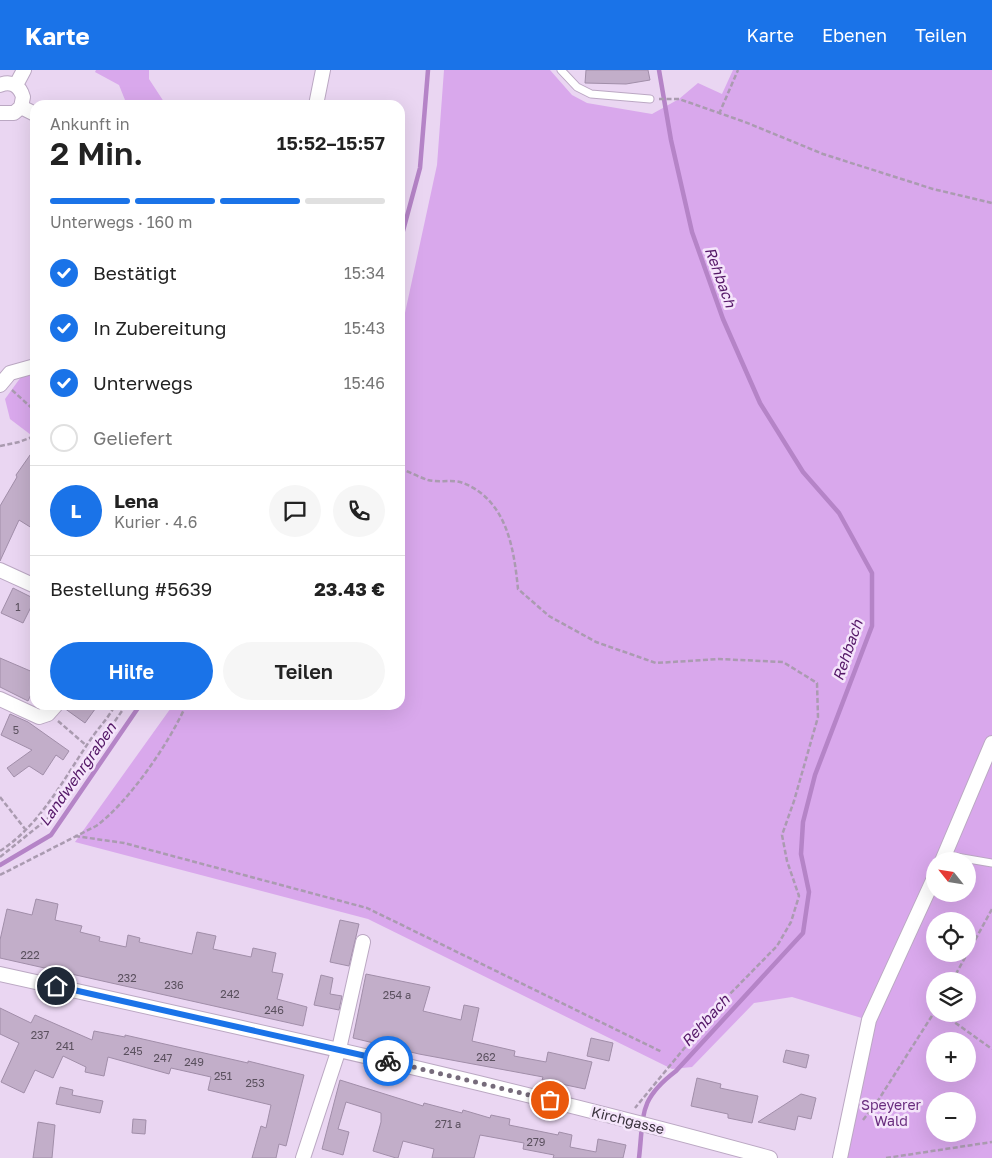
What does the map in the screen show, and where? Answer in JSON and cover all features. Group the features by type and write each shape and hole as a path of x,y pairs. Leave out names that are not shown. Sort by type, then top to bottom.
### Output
{"street":[{"path":"16,85 24,70"},
{"path":"317,100 323,70"},
{"path":"0,84 11,83 16,85 23,97 21,106 14,113 0,113"},
{"path":"21,106 30,111"},
{"path":"1,383 10,373 30,367"},
{"path":"0,570 30,584"},
{"path":"0,698 39,716 50,710"},
{"path":"946,852 992,743"},
{"path":"840,1158 869,1020 926,896"},
{"path":"303,1158 339,1049 363,942"},
{"name":"Kirchgasse","path":"0,974 339,1049 627,1119 770,1158"}],"lane":[{"path":"561,70 577,86 591,94 650,99"},
{"path":"976,861 992,863"}],"path":[{"path":"720,114 738,70"},
{"path":"650,99 679,99 823,154 933,189 992,202"},
{"path":"1,383 30,407"},
{"path":"0,446 30,438"},
{"path":"405,470 429,480 462,482 482,494 506,524 515,553 518,589 549,616 596,642 656,663 719,659 783,662 817,683 818,717 794,801 782,835 787,861 799,896 791,922 777,946 724,1000 627,1119"},
{"path":"53,710 87,746"},
{"path":"0,851 14,842 26,830 51,800 113,710"},
{"path":"0,857 56,812 123,710"},
{"path":"0,874 96,826 111,816 155,758 179,722 184,710"},
{"path":"0,797 26,830"},
{"path":"75,836 124,843 367,908 662,1052"},
{"path":"976,937 992,909"},
{"path":"860,1123 879,1099 928,1022"},
{"path":"954,1022 992,1050"},
{"path":"886,1158 992,1142"}],"green space":[{"path":"96,70 149,70 149,79 163,100 125,100 119,85 95,72"},
{"name":"Speyerer Wald","path":"444,70 550,70 572,95 587,103 652,114 679,99 698,83 722,94 733,70 992,70 992,1158 837,1158 865,1019 792,997 754,1003 692,1067 672,1069 368,919 75,842 169,710 405,710 405,313 437,165"},
{"path":"30,375 30,434 10,419 5,399 21,377"}],"building":[{"path":"586,70 648,70 650,80 626,84 585,83"},
{"path":"30,455 30,527 19,520 0,561 0,506 17,477 16,475"},
{"path":"13,588 30,596 30,609 23,623 1,613"},
{"path":"0,658 30,671 30,697 28,701 0,687"},
{"path":"67,710 94,710 85,723"},
{"path":"10,714 28,722 69,751 63,760 56,755 43,775 29,766 14,777 7,768 32,750 1,735"},
{"path":"36,899 58,904 55,920 82,926 80,932 100,937 99,941 126,947 128,935 140,938 139,942 192,954 197,932 216,936 213,949 251,957 253,948 276,953 272,972 283,974 277,999 307,1007 303,1026 0,958 0,940 7,909 32,915"},
{"path":"340,920 359,924 349,966 330,962"},
{"path":"366,974 430,987 423,1011 461,1020 464,1005 479,1008 472,1041 515,1051 514,1056 546,1062 548,1052 592,1062 585,1089 542,1080 543,1077 419,1054 353,1038"},
{"path":"321,975 333,978 330,994 342,996 339,1010 314,1005"},
{"path":"0,1008 31,1023 35,1015 92,1040 94,1031 125,1037 125,1035 304,1075 286,1146 279,1144 276,1158 252,1158 261,1126 266,1128 271,1105 208,1090 211,1077 171,1068 169,1074 108,1057 104,1076 85,1072 86,1067 63,1056 53,1078 35,1070 24,1093 1,1082 19,1043 0,1034"},
{"path":"591,1038 613,1043 609,1061 587,1056"},
{"path":"786,1050 809,1055 806,1068 783,1062"},
{"path":"697,1078 721,1084 720,1088 758,1096 752,1123 728,1118 728,1114 691,1106"},
{"path":"340,1080 423,1106 424,1103 462,1113 463,1110 490,1118 491,1115 510,1119 509,1125 558,1135 559,1132 572,1135 570,1147 596,1152 598,1139 626,1145 623,1158 553,1158 554,1155 523,1149 524,1143 480,1135 474,1158 432,1158 434,1149 403,1141 398,1158 396,1158 373,1151 381,1122 381,1113 346,1102 338,1129 349,1132 343,1155 322,1149"},
{"path":"60,1087 73,1090 72,1095 103,1101 100,1113 56,1104"},
{"path":"801,1094 816,1098 811,1119 798,1116 795,1130 758,1122"},
{"path":"133,1119 146,1120 145,1134 132,1133"},
{"path":"38,1122 55,1125 52,1158 33,1158"}],"waterway":[{"name":"Landwehrgraben","path":"405,224 420,168 428,70"},
{"name":"Rehbach","path":"639,1158 645,1109 655,1091 676,1071 803,933 809,892 801,854 803,822 815,775 872,626 872,573 839,513 803,472 760,403 723,319 692,232 671,140 659,70"},
{"name":"Landwehrgraben","path":"0,865 51,835 137,710"}],"way so far":[{"path":"388,1061 550,1100"}],"route":[{"path":"56,986 388,1061"}]}
